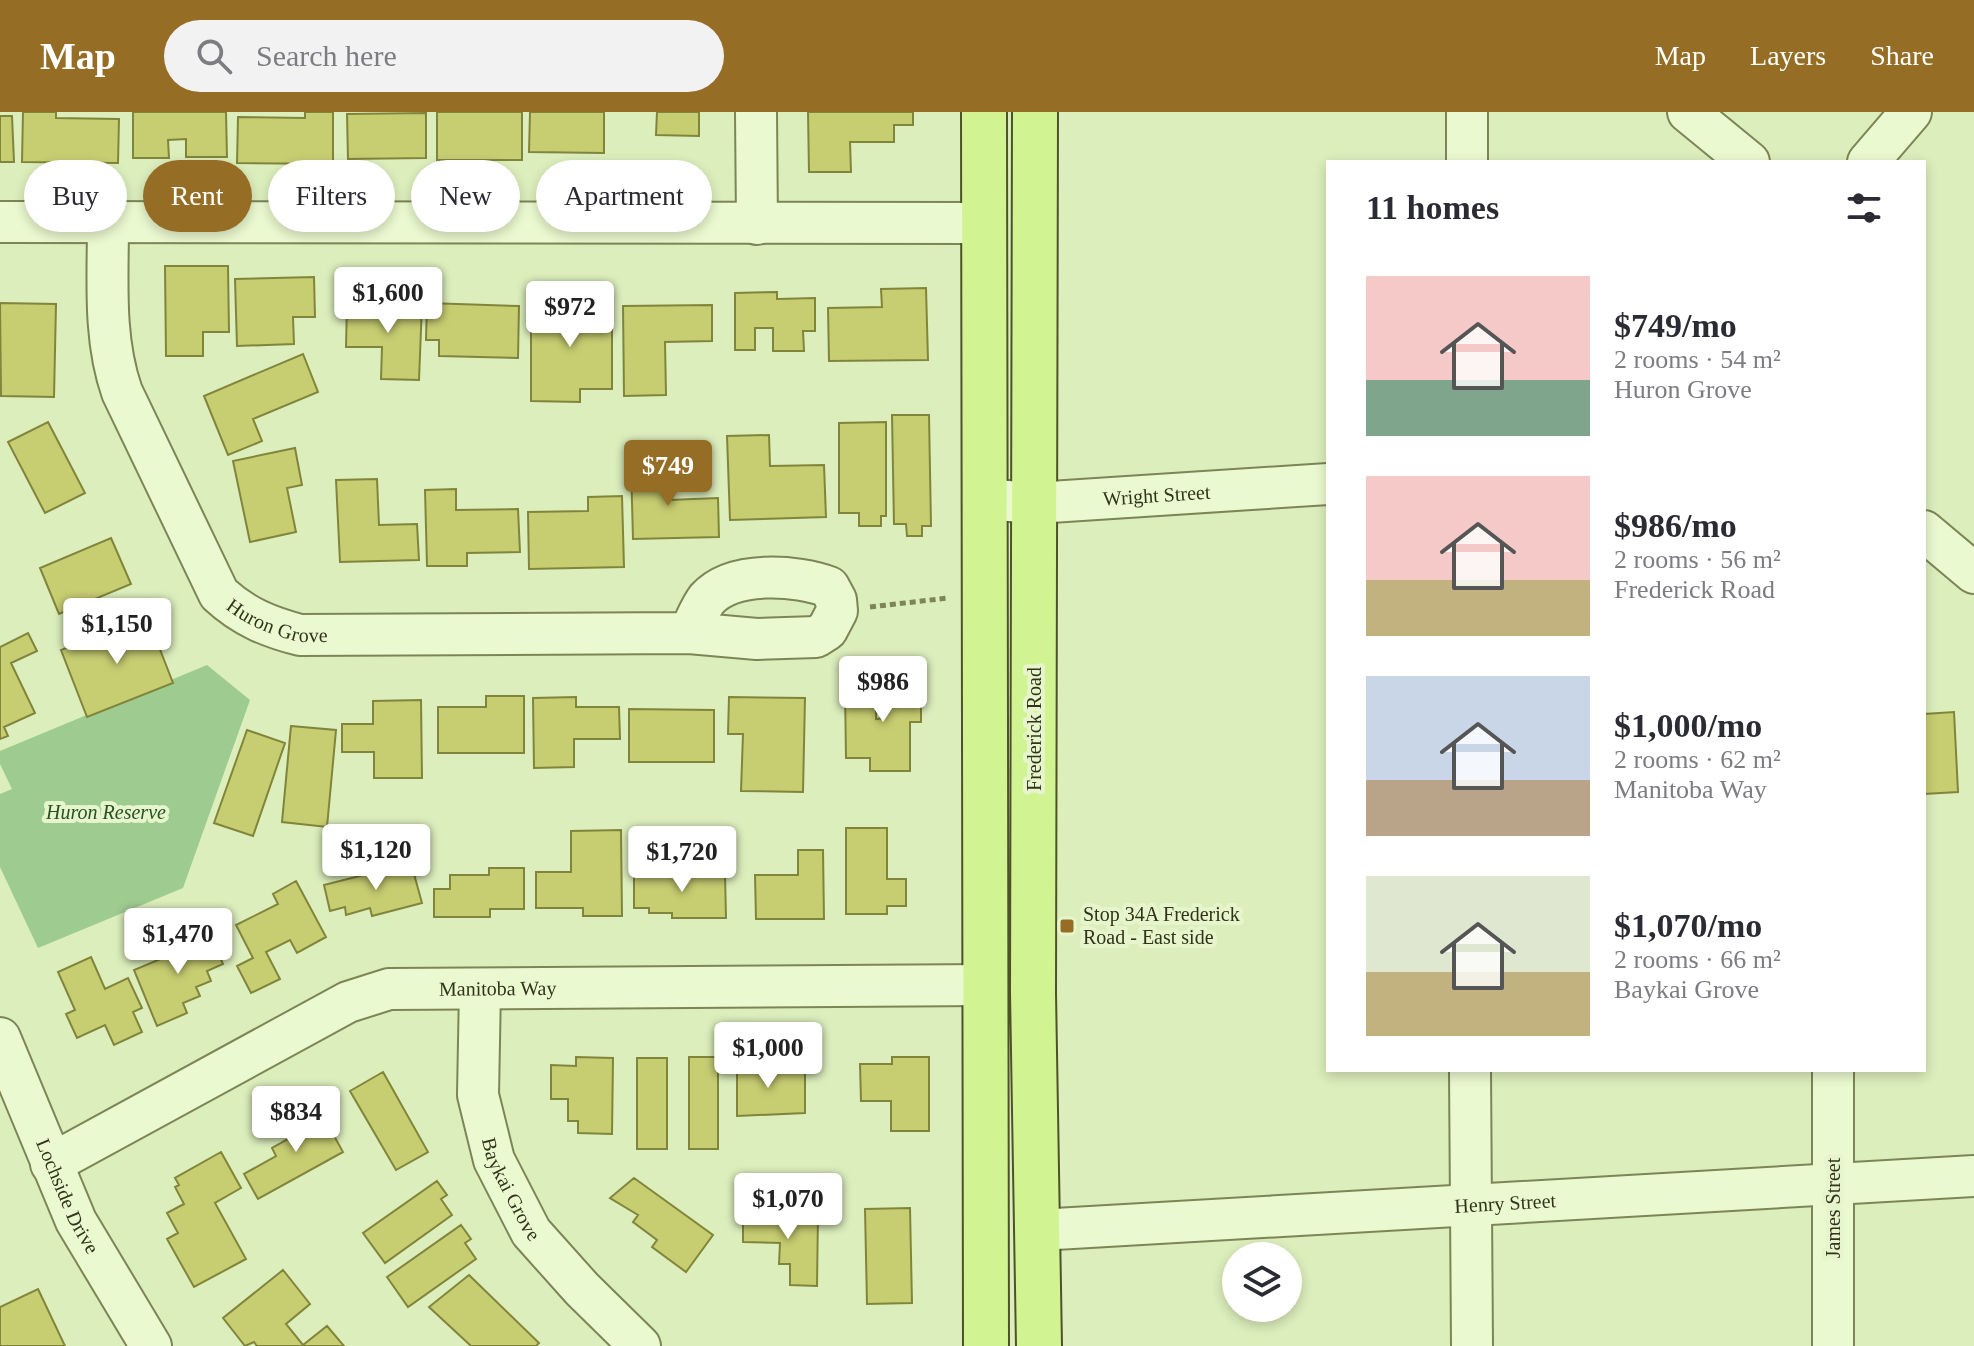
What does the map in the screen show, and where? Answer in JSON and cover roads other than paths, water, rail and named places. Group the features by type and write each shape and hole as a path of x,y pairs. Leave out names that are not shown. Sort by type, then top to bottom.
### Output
{"main road":[{"path":"984,112 986,1346"},
{"name":"Frederick Road","path":"1035,112 1033,993 1039,1346"}],"street":[{"path":"756,112 757,224"},
{"path":"1467,112 1467,160"},
{"path":"1688,112 1747,160"},
{"path":"1870,160 1911,112"},
{"path":"0,222 24,222"},
{"path":"127,222 985,223"},
{"name":"Huron Grove","path":"108,232 108,322 113,367 122,392 219,594 237,610 268,627 300,635 689,633 757,639 816,637 827,630 837,611 836,600 829,587 807,579 743,580 722,588 708,599 689,633"},
{"name":"Wright Street","path":"983,499 1035,503 1326,484"},
{"path":"1926,533 1974,573"},
{"name":"Manitoba Way","path":"51,1164 348,1002 389,989 987,985"},
{"name":"Baykai Grove","path":"480,989 478,1095 494,1160 531,1232 582,1289 640,1346"},
{"name":"Lochside Drive","path":"0,1038 76,1221 151,1346"},
{"path":"1470,1072 1472,1346"},
{"name":"James Street","path":"1833,1072 1833,1346"},
{"name":"Henry Street","path":"1038,1230 1974,1176"}],"place":[{"name":"Stop 34A Frederick Road - East side","path":"1067,926"}],"park label":[{"name":"Huron Reserve","path":"106,812"}]}
